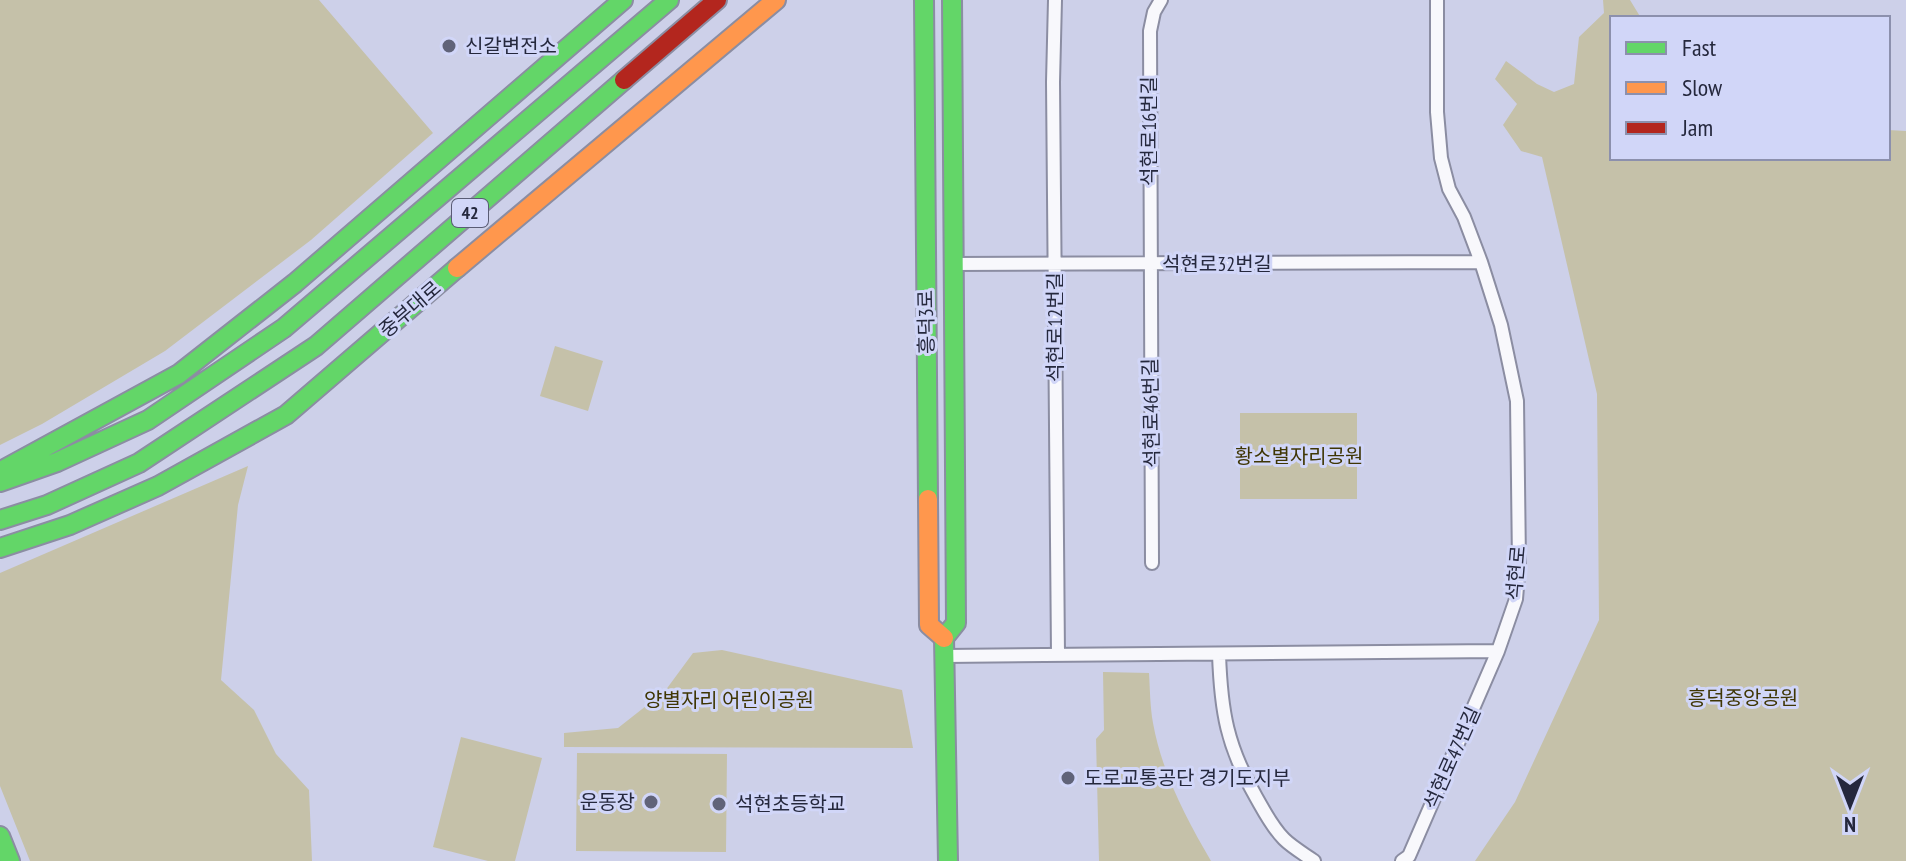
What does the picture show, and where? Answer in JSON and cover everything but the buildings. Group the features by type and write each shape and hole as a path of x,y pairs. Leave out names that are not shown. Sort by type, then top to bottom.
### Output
{"main road":[{"path":"0,472 179,374 295,283 623,0"},
{"name":"42","path":"0,482 57,462 148,420 240,359 296,317 669,0"},
{"name":"42","path":"0,520 47,505 139,463 316,346 717,0"},
{"name":"중부대로","path":"0,548 70,525 158,486 286,415 622,127 776,0"},
{"name":"흥덕3로","path":"924,0 929,625 944,647"},
{"name":"흥덕3로","path":"948,861 944,647 956,623 952,0"},
{"path":"0,836 10,861"}],"street":[{"name":"석현로12번길","path":"1055,0 1058,655"},
{"name":"석현로16번길","path":"1150,264 1150,31 1154,12 1161,0"},
{"name":"석현로","path":"1437,0 1437,112 1441,158 1449,189 1464,217 1501,325 1517,401 1519,563 1516,599 1498,651"},
{"name":"석현로32번길","path":"952,264 1481,262"},
{"name":"석현로46번길","path":"1150,264 1152,563"},
{"path":"944,647 1058,655 1498,651"},
{"name":"석현로47번길","path":"1402,861 1409,856 1498,651"},
{"path":"1219,654 1221,699 1227,734 1238,765 1284,840 1314,861"}],"green space":[{"path":"0,0 319,0 433,133 311,240 165,351 42,424 0,445"},
{"name":"흥덕중앙공원","path":"1603,0 1630,0 1640,16 1610,16 1610,160 1890,160 1890,130 1906,131 1906,861 1475,861 1515,802 1599,620 1597,394 1542,157 1521,151 1503,125 1517,104 1495,79 1506,61 1537,84 1554,92 1574,84 1579,37 1604,13"},
{"path":"555,346 603,361 588,411 540,396"},
{"name":"황소별자리공원","path":"1240,413 1357,413 1357,499 1240,499"},
{"path":"248,466 238,505 221,680 254,710 276,754 309,790 312,861 30,861 0,786 0,573"},
{"name":"양별자리 어린이공원","path":"722,650 902,690 913,748 564,747 564,733 618,728 665,691 693,653"},
{"path":"1103,672 1149,673 1152,717 1162,760 1184,812 1211,861 1099,861 1096,739 1104,730"},
{"path":"461,737 542,758 515,861 488,861 433,847"},
{"name":"운동장","path":"577,753 727,754 726,852 576,851"}],"traffic: fast":[{"path":"1,471 179,374 295,283 623,0"},
{"path":"0,482 57,462 148,420 284,328 669,0"},
{"path":"924,0 928,499"},
{"path":"948,861 944,638 956,623 952,0"},
{"path":"0,520 47,505 139,463 316,346 624,80"},
{"path":"0,548 70,525 158,486 286,415 457,268"},
{"path":"0,836 10,861"}],"traffic: slow":[{"path":"457,268 776,0"},
{"path":"928,499 929,625 944,638"}],"traffic: jam":[{"path":"624,80 717,0"}],"place":[{"name":"신갈변전소","path":"449,46"},
{"name":"도로교통공단 경기도지부","path":"1068,778"},
{"name":"운동장","path":"651,802"},
{"name":"석현초등학교","path":"719,804"}]}
